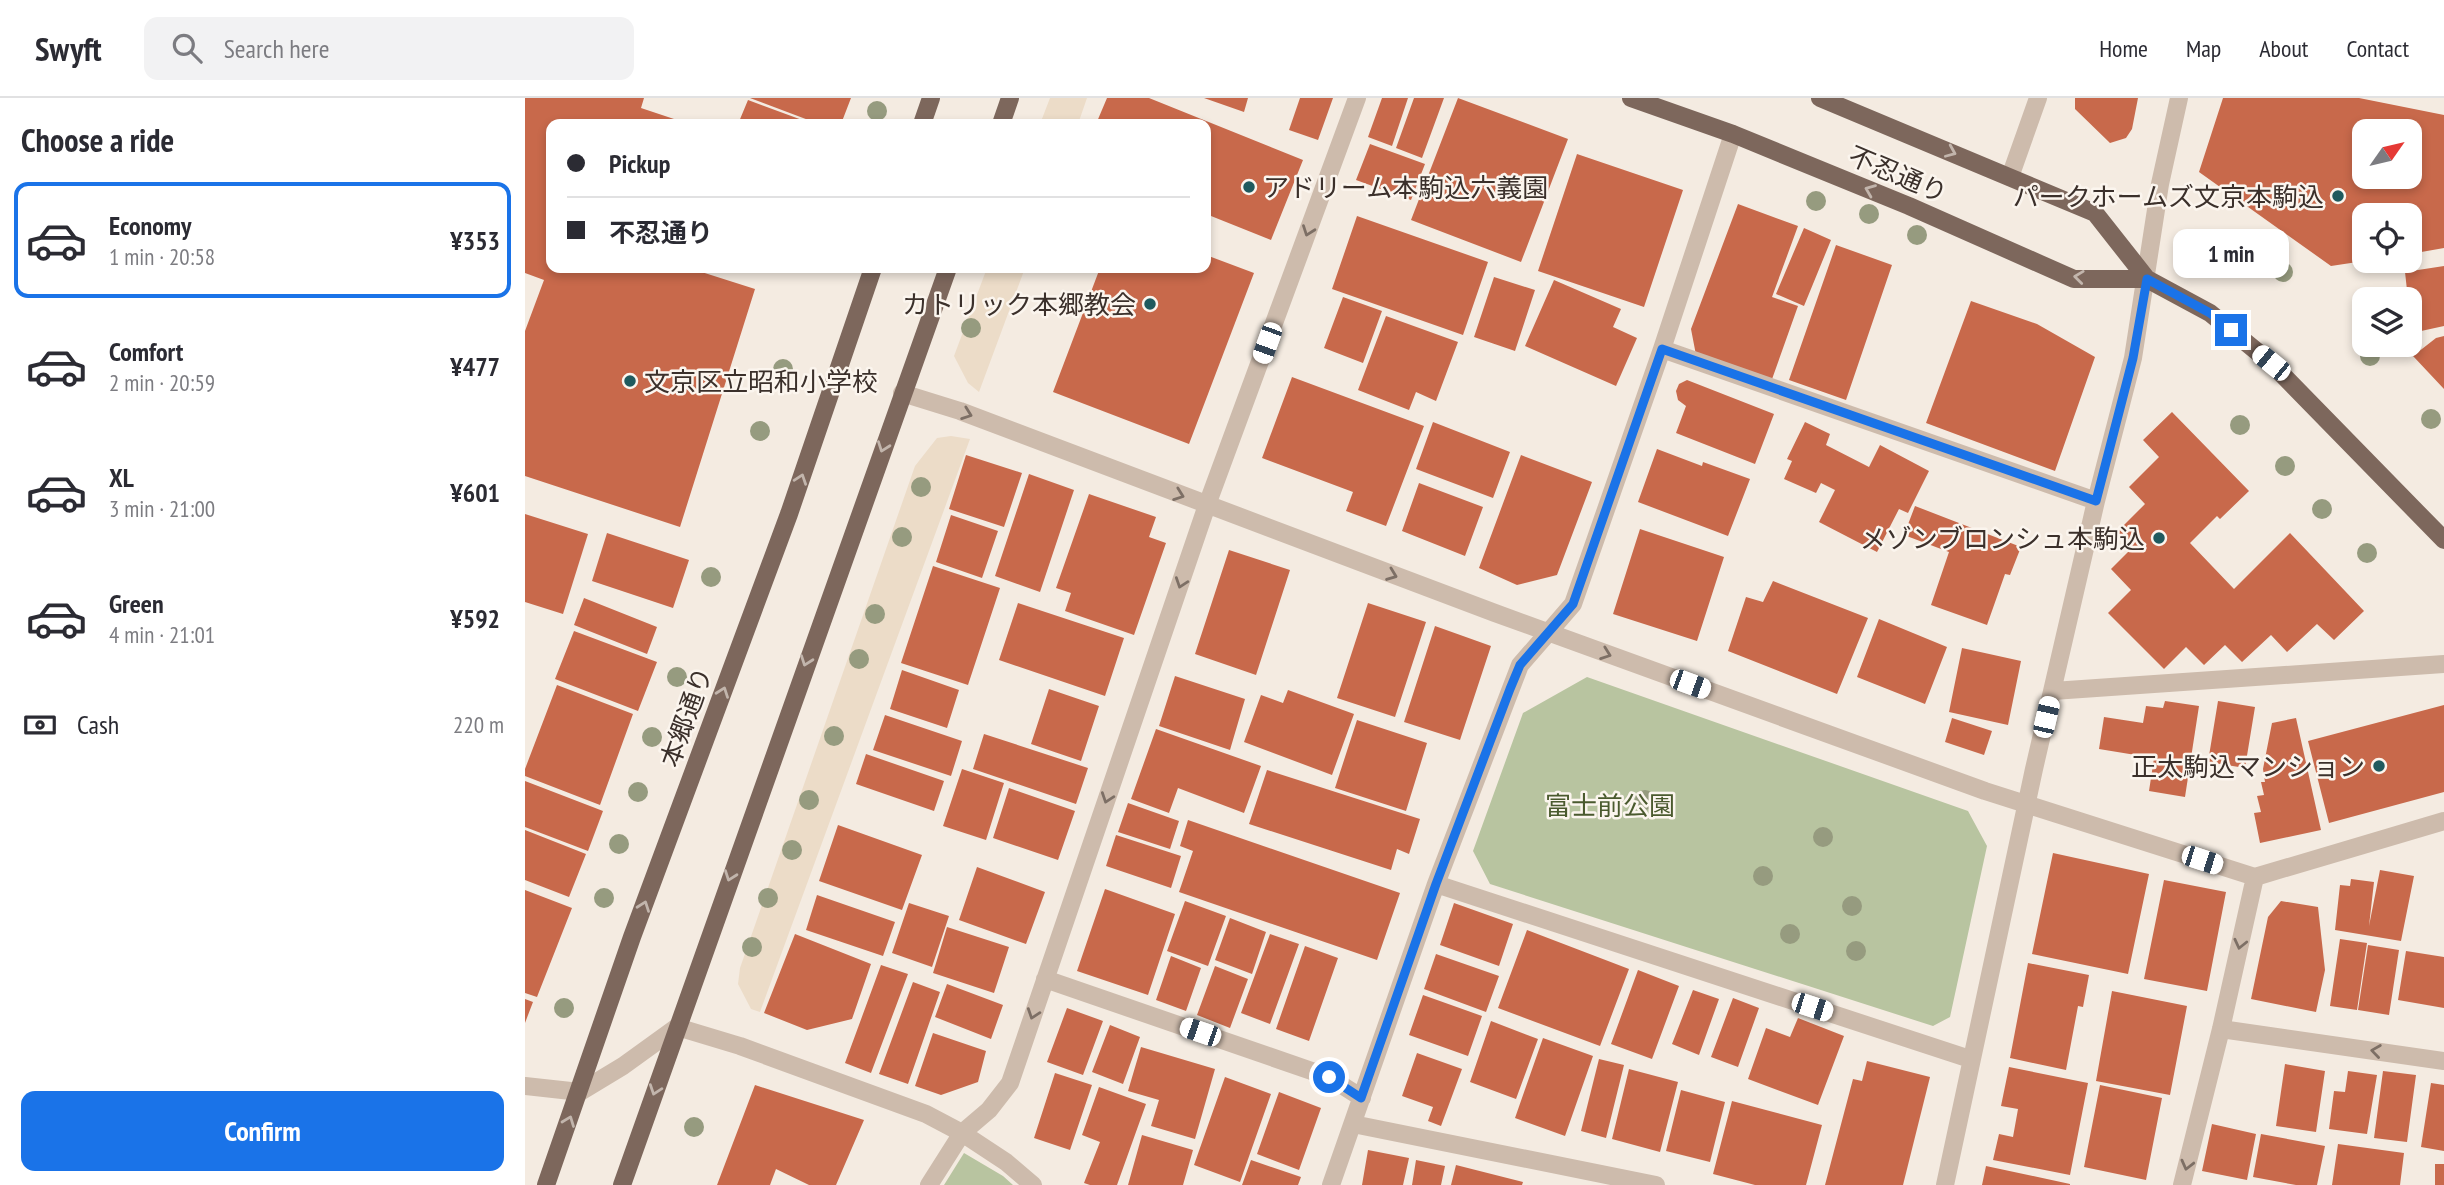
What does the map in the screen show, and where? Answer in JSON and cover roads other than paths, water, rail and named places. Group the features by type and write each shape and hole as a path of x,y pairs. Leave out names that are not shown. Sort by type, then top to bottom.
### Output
{"main road":[{"path":"924,119 931,98"},
{"path":"1002,119 1010,98"},
{"name":"不忍通り","path":"1631,98 1733,134 1909,206 2074,279 2147,279"},
{"name":"不忍通り","path":"1820,98 2095,213 2147,279 2210,313 2271,363 2444,540"},
{"name":"本郷通り","path":"546,1185 632,937 789,514 871,273"},
{"path":"622,1185 946,273"}],"street":[{"path":"929,1185 962,1133 989,1110 1010,1083 1207,505 1357,98"},
{"path":"2010,177 2038,98"},
{"path":"1945,1185 2096,501 2133,358 2160,184 2179,98"},
{"path":"1331,1185 1436,884 1520,665 1573,604 1733,134"},
{"path":"1662,349 2096,501"},
{"path":"902,393 960,411 1549,633 2027,805 2255,877 2444,821"},
{"path":"2053,691 2444,664"},
{"path":"2182,1185 2255,877"},
{"path":"1436,884 1971,1059"},
{"path":"1045,979 1329,1077 1361,1098"},
{"path":"525,1086 580,1092 623,1066 677,1027 740,1046 926,1114 962,1133 1006,1162 1033,1185"},
{"path":"2221,1029 2444,1061"},
{"path":"1353,1124 1656,1185"}],"place":[{"name":"アドリーム本駒込六義園","path":"1249,187"},
{"name":"パークホームズ文京本駒込","path":"2338,196"},
{"name":"カトリック本郷教会","path":"1150,304"},
{"name":"文京区立昭和小学校","path":"630,381"},
{"name":"メゾンブロンシュ本駒込","path":"2159,538"},
{"name":"正太駒込マンション","path":"2379,766"}],"park label":[{"name":"富士前公園","path":"1610,805"}]}
